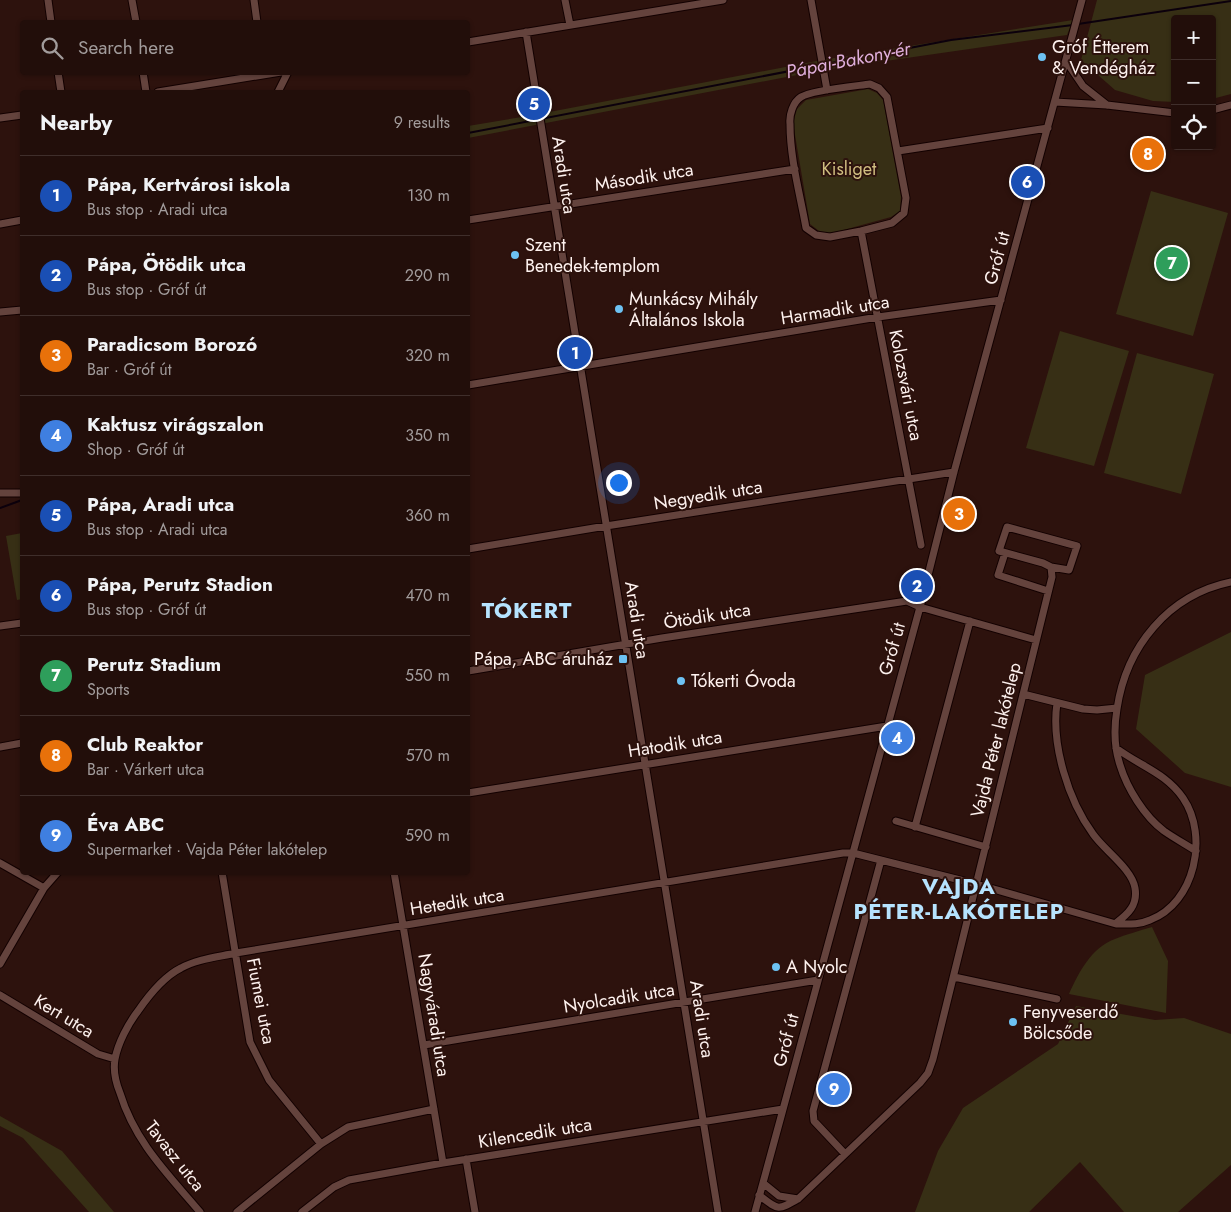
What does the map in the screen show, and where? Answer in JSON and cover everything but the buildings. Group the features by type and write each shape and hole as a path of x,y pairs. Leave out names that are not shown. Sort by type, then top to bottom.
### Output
{"street":[{"path":"48,0 51,20"},
{"path":"132,0 136,20"},
{"path":"254,0 257,20"},
{"path":"565,0 570,25"},
{"path":"470,42 722,0"},
{"path":"812,0 827,90"},
{"name":"Gróf út","path":"755,1212 920,607 954,472 1082,0"},
{"name":"Aradi utca","path":"526,32 718,1212"},
{"path":"1066,61 1083,86 1107,105"},
{"path":"58,75 61,90"},
{"path":"143,75 146,90"},
{"path":"170,90 259,75"},
{"path":"279,90 286,75"},
{"path":"870,84 880,88 887,97 898,151 906,198 904,213 892,223 830,236 816,235 806,228 795,169 790,123 792,107 802,96 827,90 870,84"},
{"path":"1055,102 1107,105 1171,113"},
{"path":"1216,109 1231,105"},
{"path":"0,118 20,115"},
{"path":"898,151 1048,128"},
{"name":"Második utca","path":"470,220 554,205 795,169"},
{"path":"0,224 20,220"},
{"name":"Kolozsvári utca","path":"861,231 921,545"},
{"name":"Harmadik utca","path":"470,385 878,317 1001,300"},
{"path":"0,312 20,310"},
{"name":"Negyedik utca","path":"470,549 954,472"},
{"path":"0,493 20,493"},
{"path":"1006,527 1076,546 1069,570 1051,567 1043,563 999,552 1006,527"},
{"path":"1005,553 998,575 1048,591"},
{"name":"Vajda Péter lakótelep","path":"759,1195 774,1207 783,1208 798,1199 920,1082 928,1072 954,977 1052,577 1051,567"},
{"path":"1196,851 1162,830 1145,812 1131,790 1120,765 1116,748 1117,708 1120,690 1128,666 1140,644 1152,628 1169,612 1188,599 1209,588 1231,582"},
{"name":"Ötödik utca","path":"470,671 625,644 907,601 920,607"},
{"path":"920,607 1036,640"},
{"path":"915,827 970,621"},
{"path":"0,626 20,623"},
{"path":"1023,694 1083,709 1117,708"},
{"path":"1058,703 1055,732 1060,758 1078,807 1093,835 1130,875 1135,887 1132,909 1116,924"},
{"name":"Hatodik utca","path":"470,793 886,726"},
{"path":"0,747 20,743"},
{"path":"853,853 976,884 1116,924 1134,924 1150,920 1165,912 1178,899 1187,885 1196,851 1196,836 1192,815 1184,799 1170,782 1159,773 1128,757 1116,748"},
{"name":"Vajda Péter lakótelep","path":"896,821 986,847"},
{"name":"Hetedik utca","path":"115,1059 133,1017 144,1003 168,977 180,968 196,962 236,953 843,853 853,853"},
{"path":"845,1154 814,1121 813,1111 881,860"},
{"path":"0,863 20,874"},
{"path":"21,875 44,888"},
{"path":"0,964 44,888 55,875"},
{"name":"Fiumei utca","path":"223,875 250,1042 269,1080 321,1144"},
{"name":"Nagyváradi utca","path":"395,875 443,1163"},
{"path":"954,977 1057,999"},
{"name":"Nyolcadik utca","path":"424,1045 818,980"},
{"name":"Kert utca","path":"0,995 98,1054 115,1059"},
{"name":"Tavasz utca","path":"115,1059 118,1087 132,1126 145,1146 200,1212"},
{"path":"237,1212 321,1144 348,1127 434,1109"},
{"name":"Kilencedik utca","path":"302,1212 334,1187 349,1180 466,1159 783,1109"},
{"path":"466,1159 475,1212"},
{"path":"763,1183 780,1196 798,1199"}],"green space":[{"path":"1097,0 1231,0 1231,94 1216,98 1216,15 1171,15 1171,102 1153,101 1115,90 1081,60"},
{"path":"1073,20 1067,35 823,70 470,138 470,126 822,60"},
{"name":"Kisliget","path":"868,89 877,93 883,100 901,197 900,211 891,217 829,234 819,231 810,224 793,123 797,109 806,100"},
{"path":"1151,191 1228,213 1193,336 1116,314"},
{"path":"1060,331 1129,351 1094,466 1026,448"},
{"path":"1137,353 1214,374 1181,494 1104,473"},
{"path":"20,533 20,599 17,600 6,536"},
{"path":"1231,632 1231,787 1185,773 1136,729 1145,675"},
{"path":"1152,927 1168,961 1166,1013 1069,994 1082,969 1099,948 1115,939"},
{"path":"1076,1006 1155,1020 1184,1018 1231,1034 1231,1165 1178,1212 1124,1212 1080,1162 1029,1212 915,1212 938,1151 963,1108 1058,1044"},
{"path":"0,1116 62,1151 114,1212 89,1212 23,1138 0,1126"}],"waterway":[{"name":"Pápai-Bakony-ér","path":"1078,24 1231,1"},
{"name":"Pápai-Bakony-ér","path":"470,133 951,40 1073,25"},
{"name":"Pápai-Bakony-ér","path":"0,508 20,501"}],"place":[{"name":"Gróf Étterem & Vendégház","path":"1042,57"},
{"name":"Pápa, Aradi utca","path":"534,104"},
{"name":"Club Reaktor","path":"1148,154"},
{"name":"Pápa, Perutz Stadion","path":"1027,182"},
{"name":"Szent Benedek-templom","path":"515,255"},
{"name":"Perutz Stadium","path":"1172,263"},
{"name":"Munkácsy Mihály Általános Iskola","path":"619,309"},
{"name":"Pápa, Kertvárosi iskola","path":"575,353"},
{"name":"Paradicsom Borozó","path":"959,514"},
{"name":"Pápa, Ötödik utca","path":"917,586"},
{"name":"Pápa, ABC áruház","path":"623,659"},
{"name":"Tókerti Óvoda","path":"681,681"},
{"name":"Kaktusz virágszalon","path":"897,738"},
{"name":"A Nyolc","path":"776,967"},
{"name":"Fenyveserdő Bölcsőde","path":"1013,1022"},
{"name":"Éva ABC","path":"834,1089"}],"district":[{"name":"TÓKERT","path":"527,610"},
{"name":"VAJDA PÉTER-LAKÓTELEP","path":"959,898"}]}
